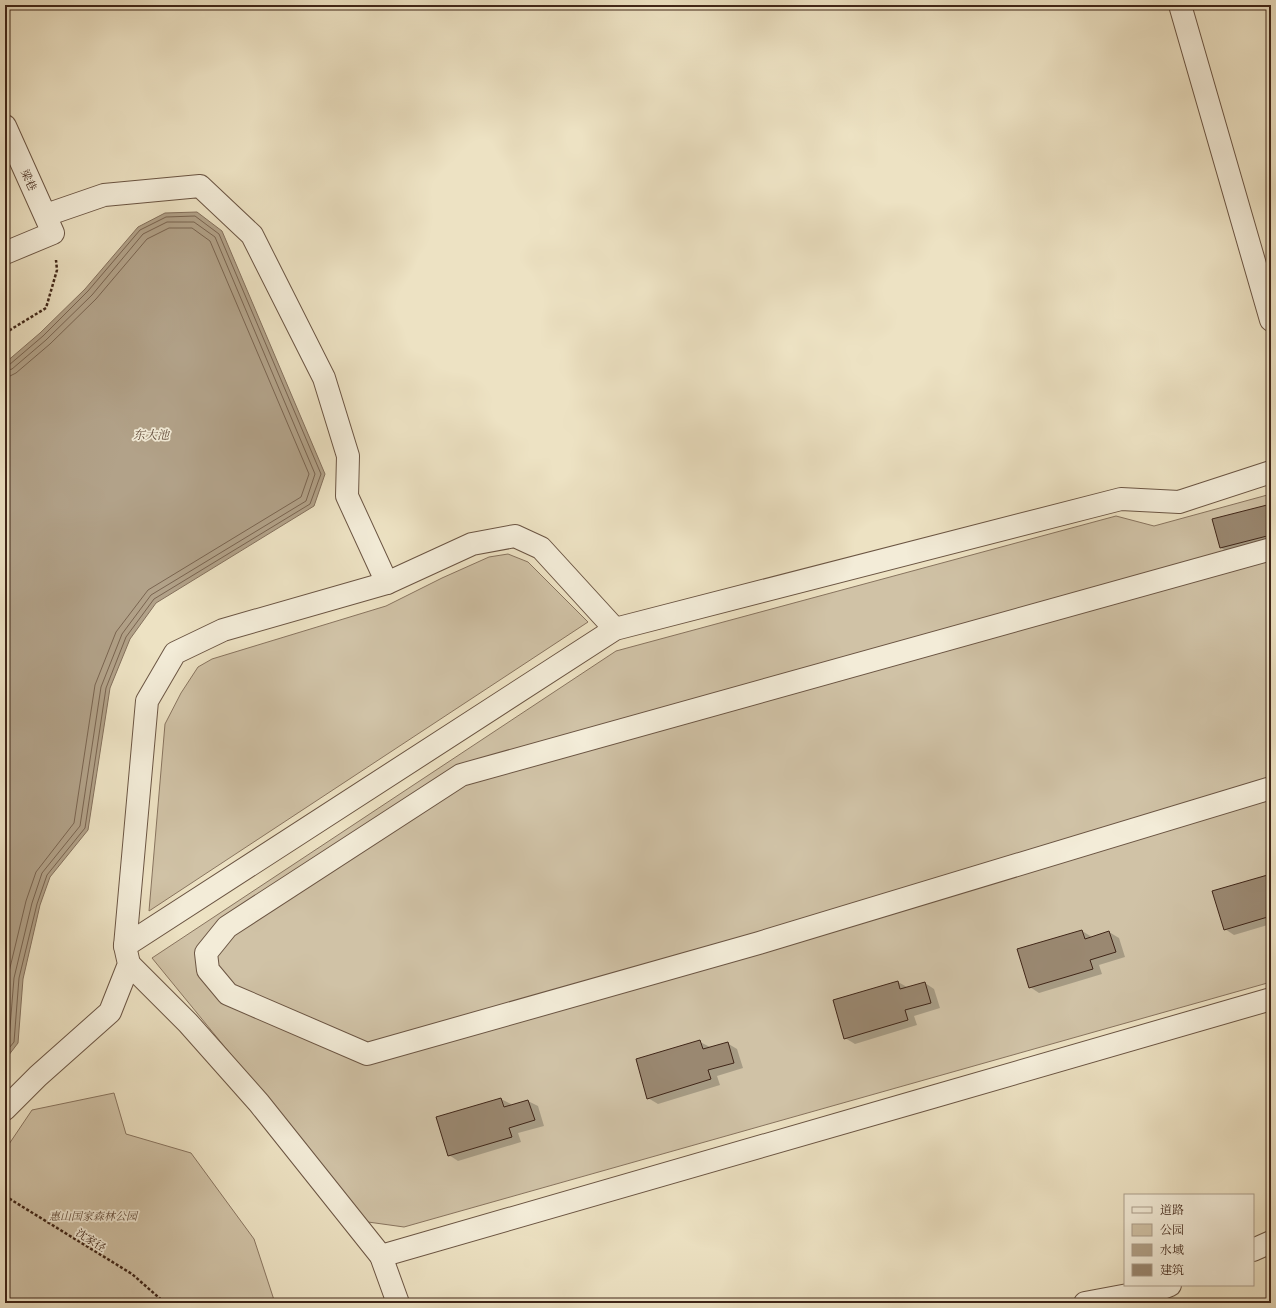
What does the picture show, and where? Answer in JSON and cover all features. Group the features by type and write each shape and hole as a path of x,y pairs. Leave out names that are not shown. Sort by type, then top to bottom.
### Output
{"street":[{"path":"1180,5 1271,320"},
{"name":"梁巷","path":"5,126 49,224"},
{"path":"5,253 49,224 104,195 200,186 252,235 324,378 348,456 347,496 386,583"},
{"path":"127,955 615,629 1121,499 1179,502 1271,472"},
{"path":"5,1109 38,1076 110,1012 127,955 147,701 175,653 223,630 386,583 472,544 515,536 541,548 615,629"},
{"path":"1271,549 461,775 227,927 206,953 208,970 228,994 367,1054 759,943 1271,788"},
{"path":"127,955 258,1103 382,1256 398,1303"},
{"path":"382,1256 1271,999"},
{"path":"1254,1250 1271,1242"},
{"path":"1085,1303 1160,1289 1168,1286"}],"path":[{"path":"5,333 46,308 57,270 49,224"},
{"name":"沈家径","path":"5,1196 132,1274 165,1303"}],"green space":[{"path":"1271,494 1271,982 404,1227 368,1222 152,958 616,651 1116,516 1154,526"},
{"path":"508,554 528,562 588,622 149,911 165,724 181,693 198,667 212,659 386,606 442,578 489,557"},
{"name":"惠山国家森林公园","path":"114,1093 126,1134 191,1153 254,1239 275,1303 5,1303 5,1150 32,1110"}],"water":[{"name":"东大池","path":"197,212 222,231 325,474 314,506 156,603 130,639 110,688 88,830 50,877 40,905 23,979 18,1043 5,1060 5,363 40,333 85,289 138,227 165,213"}],"building":[{"path":"1271,504 1271,535 1220,548 1212,519"},
{"path":"1271,874 1271,916 1224,930 1212,891"},
{"path":"1082,930 1085,939 1109,931 1116,952 1090,960 1093,969 1029,988 1017,949"},
{"path":"898,981 900,989 925,982 931,1003 905,1010 908,1020 844,1039 833,1000"},
{"path":"700,1040 703,1049 728,1042 734,1063 708,1070 711,1079 647,1099 636,1059"},
{"path":"501,1098 504,1107 528,1100 535,1120 509,1128 512,1137 448,1156 436,1117"}]}
